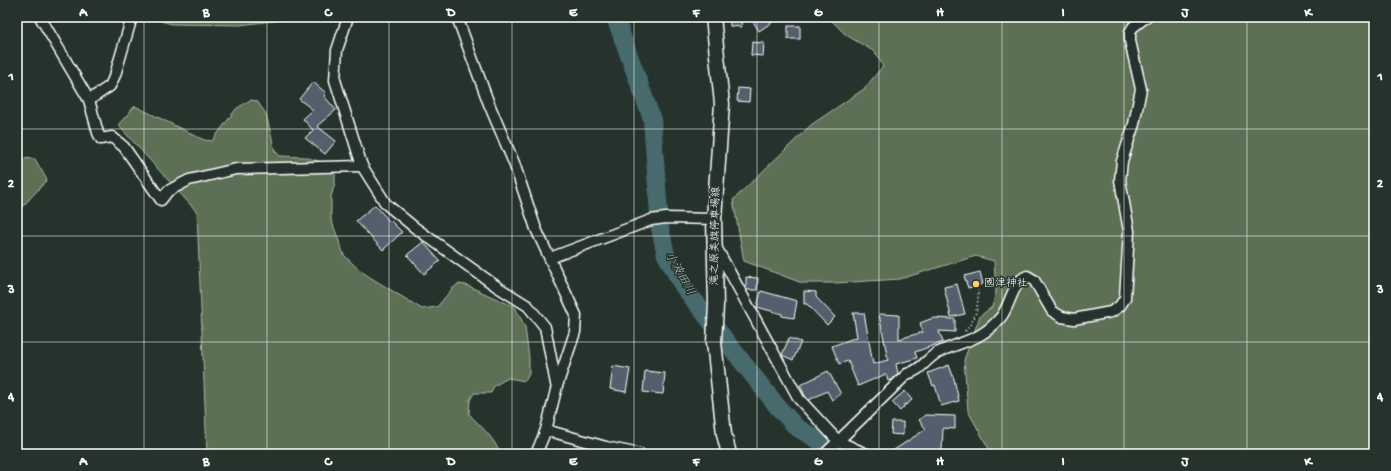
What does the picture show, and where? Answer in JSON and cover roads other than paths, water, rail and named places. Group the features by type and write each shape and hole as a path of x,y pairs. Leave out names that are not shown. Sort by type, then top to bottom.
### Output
{"main road":[{"name":"滝之原美旗停車場線","path":"713,17 722,104 714,219 716,304 714,342 724,434 729,454"}],"street":[{"path":"40,17 89,100 101,140 112,137 124,148 161,200 168,191 189,180 236,169 362,166"},
{"path":"89,100 110,86 132,17"},
{"path":"348,17 337,50 335,80 362,166 386,204 414,227 496,286 528,306 545,328 556,386"},
{"path":"457,17 489,104 514,163 536,229 576,315 575,332 556,386 546,430 536,454"},
{"path":"825,454 907,374 917,371 936,354 980,336 989,330 1002,316 1017,284 1022,278 1027,276 1034,280 1052,311 1062,317 1074,318 1111,312 1120,306 1125,298 1129,231 1120,180 1122,161 1134,124 1140,89 1130,41 1130,32 1133,27 1146,17"},
{"path":"550,258 651,220 666,218 714,219"},
{"path":"715,245 800,399 836,442 866,454"},
{"path":"546,430 605,451 640,454"}],"waterway":[{"name":"小波田川","path":"615,17 652,119 660,228 666,255 683,286 777,406 796,427 841,454"}],"place":[{"name":"國津神社","path":"976,284"}]}
